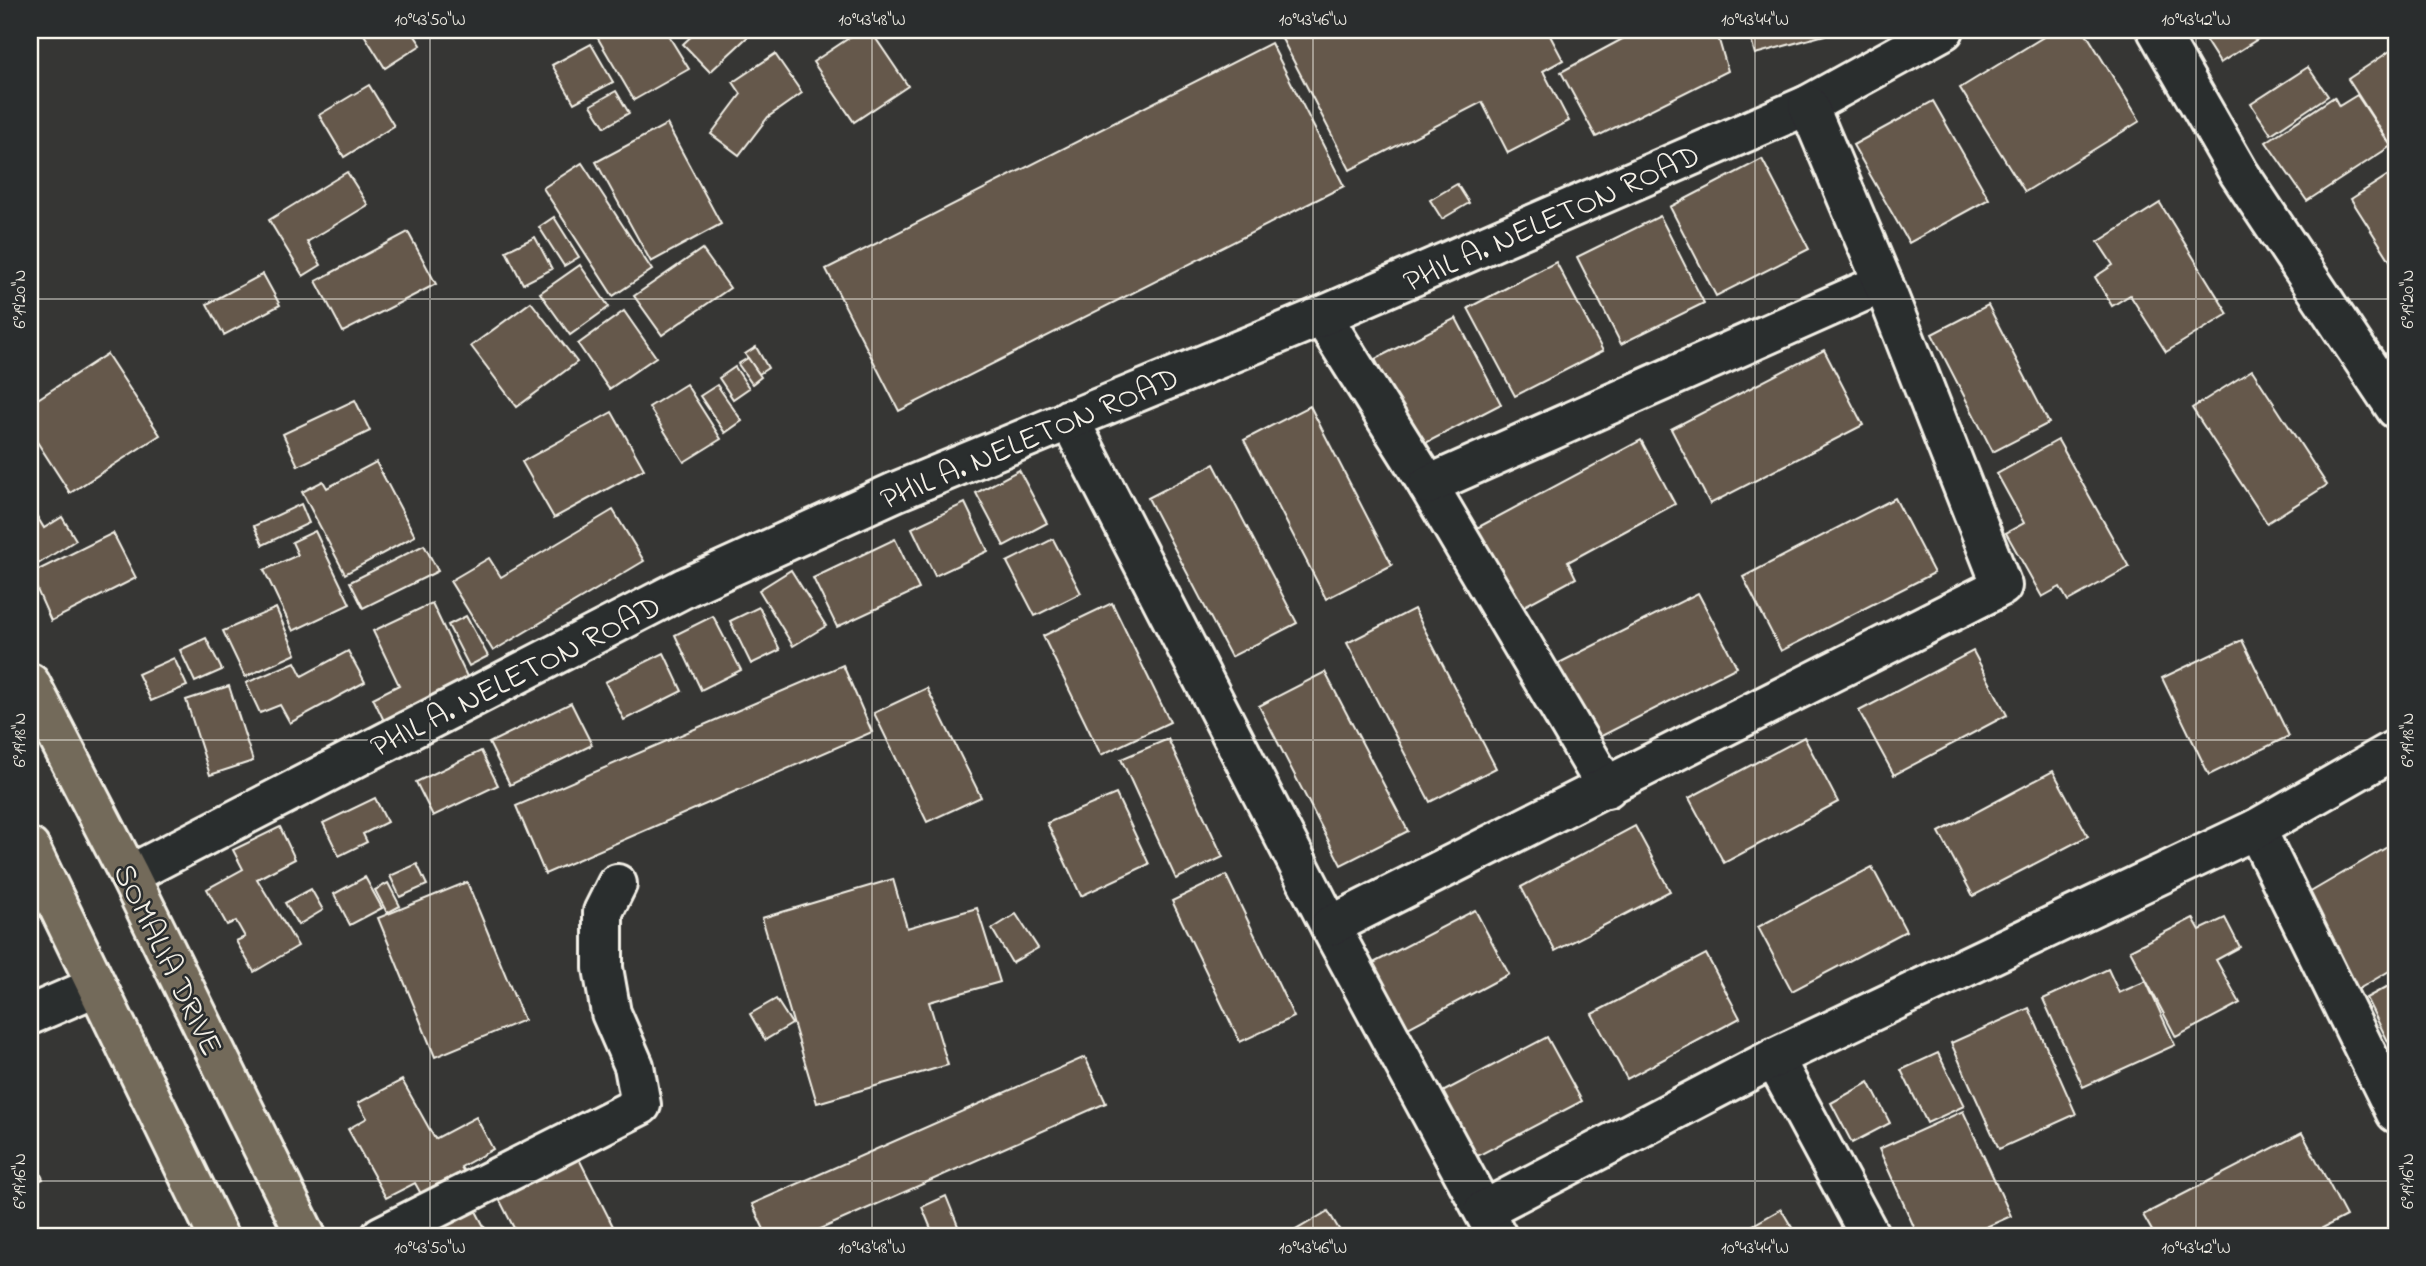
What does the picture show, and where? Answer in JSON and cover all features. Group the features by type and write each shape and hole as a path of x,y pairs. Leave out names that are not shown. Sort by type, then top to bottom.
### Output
{"main road":[{"name":"SOMALIA DRIVE","path":"30,683 129,875 306,1236"},
{"path":"30,848 208,1233"}],"street":[{"name":"PHIL A. NELETON ROAD","path":"129,875 686,587 895,492 1322,316 1808,105 1944,30"},
{"path":"2157,30 2239,173 2396,409"},
{"path":"1330,926 2002,586 1883,283 1808,105"},
{"path":"1428,485 1883,283"},
{"path":"1322,316 1428,485 1607,788"},
{"path":"1069,419 1330,926 1490,1223 1774,1058 2256,829 2396,749"},
{"path":"2256,829 2396,1113"},
{"path":"381,1236 641,1105 634,1066 611,1013 603,968 603,912 617,884"},
{"path":"30,1015 95,987"},
{"path":"1774,1058 1870,1236"}],"building":[{"path":"369,30 411,30 421,45 385,68 363,33"},
{"path":"593,30 665,30 689,69 634,100"},
{"path":"698,30 755,30 710,72 683,44"},
{"path":"861,30 870,30 908,86 854,122 813,62"},
{"path":"1284,30 1547,30 1563,60 1543,71 1569,121 1508,153 1482,102 1350,170 1279,33"},
{"path":"1639,30 1716,30 1728,71 1596,137 1561,72"},
{"path":"1748,30 1843,30 1755,54"},
{"path":"2055,30 2084,30 2140,121 2025,192 1960,88"},
{"path":"2199,30 2272,30 2220,63"},
{"path":"1271,43 1344,186 899,411 826,269"},
{"path":"591,44 613,82 574,103 552,65"},
{"path":"2396,47 2396,143 2391,146 2348,79"},
{"path":"775,54 802,93 768,117 739,155 711,134 741,94 733,82"},
{"path":"2308,67 2328,96 2271,134 2251,104"},
{"path":"369,85 394,126 344,157 319,115"},
{"path":"616,91 629,113 605,127 591,105"},
{"path":"2357,95 2391,146 2307,201 2266,142 2334,97 2339,106"},
{"path":"1933,101 1989,199 1909,243 1853,145"},
{"path":"667,124 721,224 651,262 596,162"},
{"path":"1762,159 1809,249 1716,296 1670,207"},
{"path":"582,163 652,270 613,296 543,188"},
{"path":"347,172 368,205 307,242 321,265 303,276 269,220"},
{"path":"2387,176 2396,190 2396,270 2351,199"},
{"path":"1457,184 1469,203 1442,219 1430,200"},
{"path":"2160,203 2228,314 2166,352 2130,295 2112,306 2095,277 2113,265 2098,242"},
{"path":"1660,216 1704,303 1621,344 1577,257"},
{"path":"554,217 579,257 564,266 539,227"},
{"path":"408,232 436,284 343,332 316,281"},
{"path":"535,237 552,269 523,284 506,251"},
{"path":"702,249 730,288 662,335 634,296"},
{"path":"1556,262 1603,351 1515,396 1468,308"},
{"path":"580,265 609,307 570,335 540,293"},
{"path":"263,274 280,305 224,335 207,304"},
{"path":"531,302 577,362 517,407 471,346"},
{"path":"1988,305 2049,423 1993,452 1932,334"},
{"path":"624,311 656,357 609,389 578,344"},
{"path":"1456,318 1501,404 1420,446 1375,359"},
{"path":"756,347 768,368 759,374 745,354"},
{"path":"1824,350 1863,425 1710,504 1671,429"},
{"path":"107,354 160,435 70,493 30,431 30,404"},
{"path":"748,358 761,377 752,384 738,364"},
{"path":"735,367 749,388 733,399 719,378"},
{"path":"2252,370 2327,485 2267,523 2192,408"},
{"path":"686,384 721,439 684,462 649,407"},
{"path":"717,385 742,421 725,433 700,396"},
{"path":"355,400 370,431 298,466 283,434"},
{"path":"1310,406 1392,565 1326,599 1244,440"},
{"path":"612,412 644,469 554,518 522,462"},
{"path":"1641,440 1675,504 1568,562 1576,578 1519,609 1475,529"},
{"path":"2058,440 2129,567 2068,601 2060,587 2042,597 2006,533 2024,523 1997,474"},
{"path":"376,462 415,536 345,574 302,492 323,481 327,488"},
{"path":"1214,464 1297,623 1231,657 1148,498"},
{"path":"1019,470 1047,523 1004,546 976,493"},
{"path":"1895,498 1934,573 1781,651 1743,577"},
{"path":"965,503 988,551 935,576 912,528"},
{"path":"301,504 309,523 263,545 254,526"},
{"path":"30,505 44,528 62,517 76,540 30,569"},
{"path":"613,510 644,561 493,651 450,581 489,558 501,577"},
{"path":"315,531 350,604 293,631 264,570 298,555 292,542"},
{"path":"113,533 136,578 51,621 30,574"},
{"path":"895,539 919,589 837,627 813,578"},
{"path":"1053,539 1081,593 1035,616 1007,562"},
{"path":"424,545 438,571 363,608 350,582"},
{"path":"791,570 826,626 793,646 759,590"},
{"path":"1698,593 1737,667 1584,745 1545,670"},
{"path":"432,603 471,685 386,725 373,698 399,685 373,631"},
{"path":"1112,603 1170,722 1101,755 1043,636"},
{"path":"759,607 780,650 751,664 730,621"},
{"path":"276,608 296,654 245,677 223,631"},
{"path":"1414,609 1496,768 1430,802 1347,643"},
{"path":"466,616 488,656 469,666 448,625"},
{"path":"713,616 741,670 701,690 675,635"},
{"path":"206,638 222,670 195,682 180,650"},
{"path":"2242,640 2289,736 2209,775 2162,678"},
{"path":"348,651 365,682 290,723 280,705 260,713 246,683 295,662 302,676"},
{"path":"1973,651 2007,715 1894,775 1859,711"},
{"path":"664,653 682,691 624,720 605,682"},
{"path":"174,658 187,686 151,701 138,674"},
{"path":"843,665 872,732 545,874 516,806"},
{"path":"1325,672 1408,831 1341,865 1259,706"},
{"path":"229,686 253,761 210,775 186,700"},
{"path":"927,688 981,797 927,822 874,713"},
{"path":"571,703 592,745 510,785 489,743"},
{"path":"1804,737 1838,802 1724,863 1689,798"},
{"path":"1168,739 1223,857 1176,879 1121,759"},
{"path":"481,751 498,785 433,816 416,782"},
{"path":"2053,771 2088,836 1973,896 1939,832"},
{"path":"1116,794 1149,864 1081,896 1047,823"},
{"path":"375,798 387,822 363,834 367,842 339,856 323,823"},
{"path":"1635,826 1670,891 1555,951 1521,887"},
{"path":"280,827 295,859 257,879 298,946 254,972 236,941 245,937 236,921 227,925 207,889 243,869 233,850"},
{"path":"2396,842 2396,967 2357,990 2302,897"},
{"path":"417,864 427,885 400,897 390,876"},
{"path":"1872,867 1906,931 1792,991 1758,927"},
{"path":"1226,875 1294,1017 1240,1042 1172,901"},
{"path":"365,877 382,908 350,925 334,894"},
{"path":"893,879 907,928 977,908 1000,982 929,1002 948,1065 817,1103 762,918"},
{"path":"467,882 524,1020 435,1057 378,918"},
{"path":"388,883 400,906 387,913 375,890"},
{"path":"311,889 323,910 298,925 285,903"},
{"path":"1475,910 1509,974 1395,1035 1360,970"},
{"path":"1016,914 1038,948 1012,963 992,929"},
{"path":"2193,918 2200,930 2225,918 2240,947 2216,960 2240,1003 2176,1037 2130,950"},
{"path":"1706,954 1740,1018 1627,1079 1592,1014"},
{"path":"2108,969 2119,993 2146,981 2175,1045 2083,1087 2043,999"},
{"path":"2396,982 2396,1057 2366,998"},
{"path":"776,999 792,1024 765,1040 750,1014"},
{"path":"2029,1008 2076,1114 1999,1149 1951,1043"},
{"path":"1547,1037 1582,1101 1468,1161 1433,1097"},
{"path":"1938,1053 1964,1106 1927,1123 1901,1070"},
{"path":"1085,1057 1106,1103 805,1236 767,1236 752,1204"},
{"path":"402,1080 435,1139 476,1117 493,1149 461,1167 469,1180 426,1203 415,1183 386,1198 348,1129 367,1118 358,1103"},
{"path":"1869,1082 1890,1123 1852,1143 1831,1103"},
{"path":"1963,1111 2011,1216 1966,1236 1918,1236 1879,1149"},
{"path":"2302,1133 2346,1216 2307,1236 2155,1236 2143,1215"},
{"path":"30,1150 43,1179 30,1185"},
{"path":"576,1153 618,1236 518,1236 496,1193"},
{"path":"946,1196 958,1226 934,1236 922,1207"},
{"path":"1781,1209 1797,1236 1734,1236"},
{"path":"476,1211 489,1236 424,1236"},
{"path":"1328,1211 1343,1236 1299,1236 1296,1230"}]}
